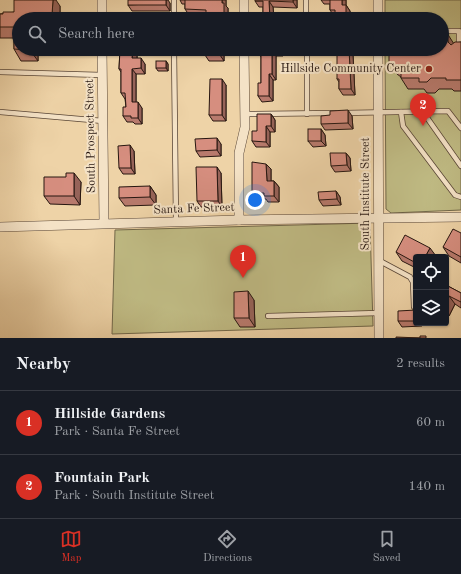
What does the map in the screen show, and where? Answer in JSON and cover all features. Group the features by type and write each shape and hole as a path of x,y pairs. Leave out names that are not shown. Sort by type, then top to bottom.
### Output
{"street":[{"path":"102,0 102,12"},
{"path":"244,0 244,12"},
{"path":"378,0 378,12"},
{"name":"South Prospect Street","path":"102,56 104,223"},
{"path":"239,220 239,153 245,127 244,56"},
{"name":"South Institute Street","path":"378,56 379,338"},
{"name":"Santa Fe Street","path":"0,227 239,220 461,217"}],"lane":[{"path":"174,0 174,12"},
{"path":"306,0 306,12"},
{"path":"449,31 459,31 459,52"},
{"path":"174,56 176,222"},
{"path":"307,56 307,114"},
{"path":"0,72 102,75"},
{"path":"245,114 448,111 461,128"},
{"path":"0,112 103,121"},
{"path":"401,112 404,126 455,195 461,198"},
{"path":"423,112 461,166"},
{"path":"378,260 410,277 413,282 413,290"},
{"path":"268,316 379,313"}],"shaded area":[{"path":"385,0 461,0 461,210 391,213 386,209 385,56 449,56 449,12 385,12"},
{"path":"370,223 373,326 112,334 115,230"}],"building":[{"path":"14,0 53,0 52,12 14,12"},
{"path":"128,0 166,0 166,5 128,5"},
{"path":"185,0 222,0 222,3 224,3 224,12 206,12 206,10 185,9"},
{"path":"293,0 293,2 269,1 270,12 263,12 263,1 255,1"},
{"path":"330,0 342,0 342,5 346,5 346,12 335,12 335,10 330,10"},
{"path":"3,12 12,12 12,27 0,27 0,14 3,14"},
{"name":"Hillside Community Center","path":"455,42 461,42 461,80 431,78 427,82 419,82 419,78 401,78 401,66 392,66 389,62 389,56 449,56 449,43 451,45"},
{"path":"120,56 141,58 141,68 132,69 132,102 138,102 138,118 123,116 123,107 126,107 125,93 121,93 121,69 119,69"},
{"path":"261,56 272,56 272,74 269,74 269,96 258,96 258,83 261,83"},
{"path":"337,56 349,56 351,89 339,89 339,79 337,79"},
{"path":"156,61 166,61 166,68 156,68"},
{"path":"210,79 222,79 222,115 209,115"},
{"path":"348,110 348,123 321,124 321,116 330,115 330,111"},
{"path":"257,114 271,114 271,126 266,126 266,142 252,141 252,131 257,131"},
{"path":"308,129 321,129 321,141 308,141"},
{"path":"217,138 217,150 196,151 195,139"},
{"path":"130,145 131,168 119,168 118,146"},
{"path":"330,153 346,153 347,165 331,166"},
{"path":"252,162 266,164 267,181 274,181 274,196 264,196 264,193 252,193"},
{"path":"196,167 217,167 218,201 197,201"},
{"path":"66,173 74,173 74,196 44,196 44,177 66,177"},
{"path":"150,186 150,197 119,198 119,187"},
{"path":"336,191 337,199 319,200 318,192"},
{"path":"453,229 461,233 461,257 443,247"},
{"path":"405,235 430,248 427,254 413,254 413,261 396,252"},
{"path":"449,287 461,293 461,302 449,296"},
{"path":"248,291 249,318 234,318 234,292"},
{"path":"413,310 413,321 398,321 398,311"},
{"path":"420,336 426,336 426,338 420,338"},
{"path":"396,337 420,338 396,338"}],"place":[{"name":"Hillside Community Center","path":"429,69"},
{"name":"Fountain Park","path":"423,126"},
{"name":"Hillside Gardens","path":"243,278"}]}
